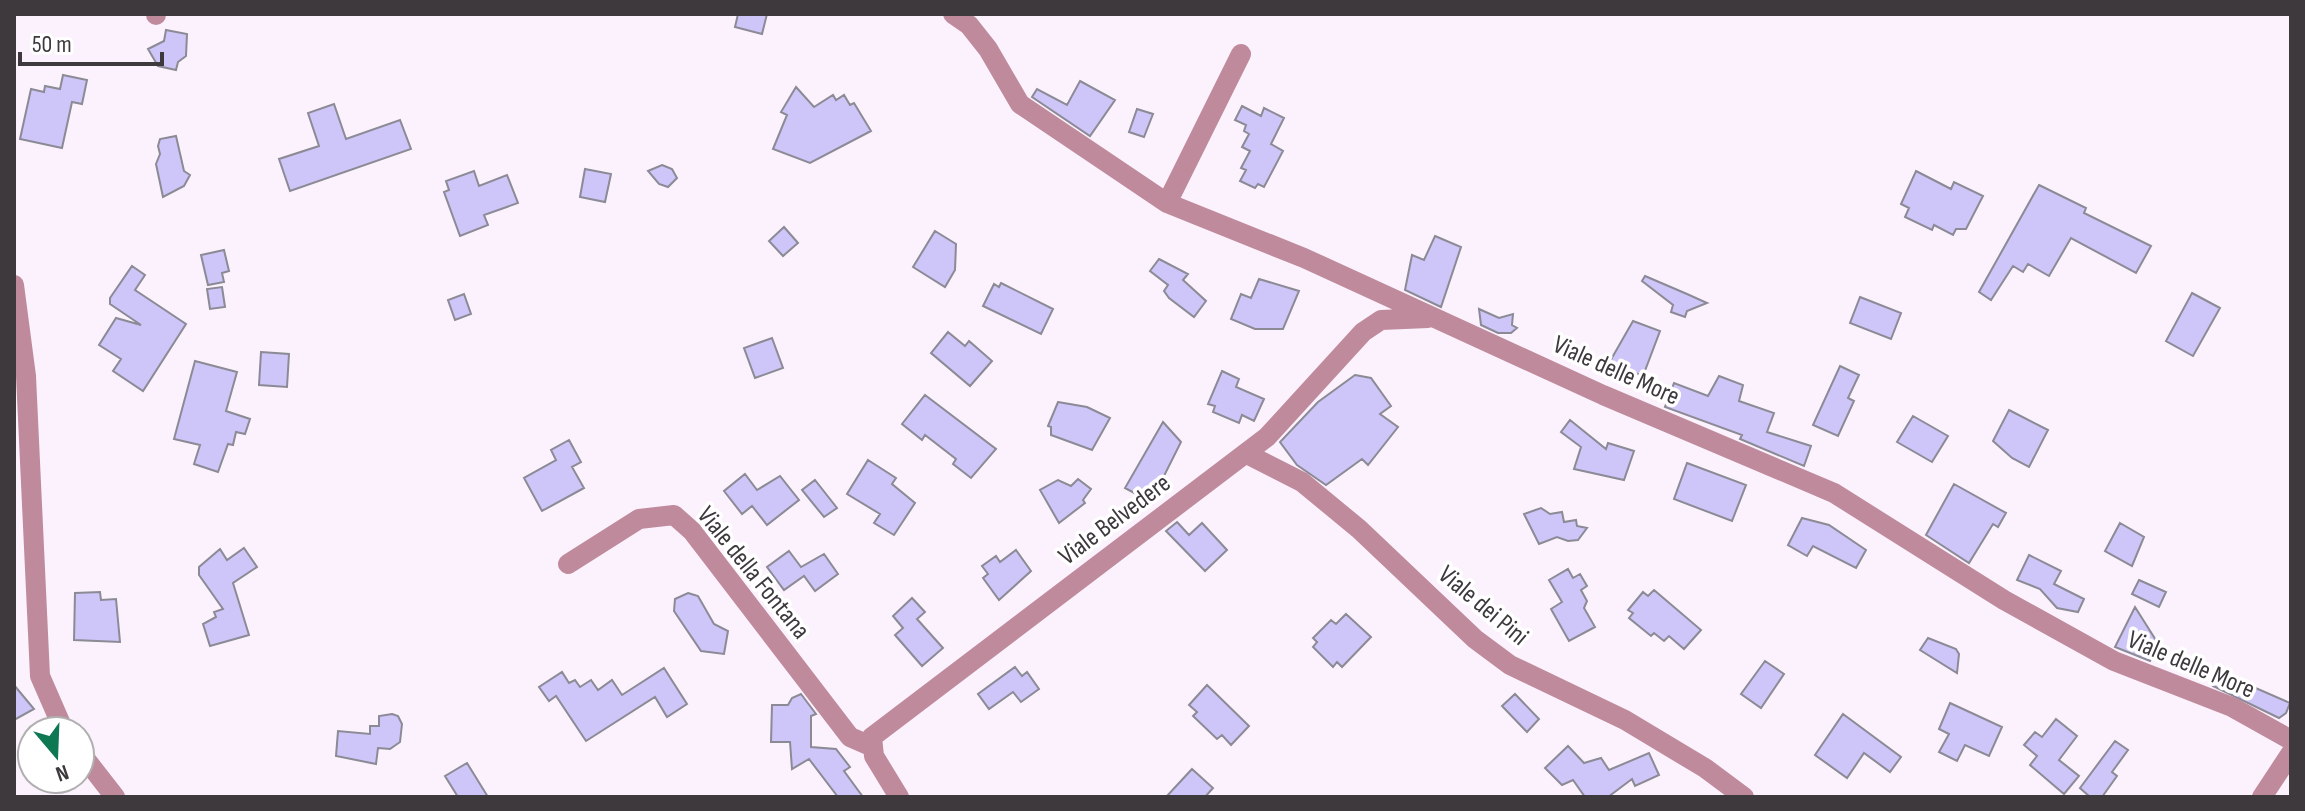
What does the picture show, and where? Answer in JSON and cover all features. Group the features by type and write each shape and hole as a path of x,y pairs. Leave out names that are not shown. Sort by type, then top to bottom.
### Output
{"street":[{"name":"Viale delle More","path":"953,14 969,25 988,49 1020,104 1167,203 1304,258 1603,395 1834,493 2004,600 2114,661 2232,707 2291,740"},
{"path":"1167,203 1241,54"},
{"path":"14,285 26,376 40,676 57,715"},
{"name":"Viale Belvedere","path":"873,747 872,737 1247,454 1267,437 1363,332 1381,320 1436,319"},
{"name":"Viale dei Pini","path":"1247,454 1302,482 1359,529 1475,639 1510,665 1625,720 1705,768 1744,797"},
{"name":"Viale della Fontana","path":"568,564 639,519 674,515 692,531 850,737 873,747"},
{"path":"873,747 874,756 899,797"},
{"path":"2262,797 2291,753"},
{"path":"96,773 115,797"}],"building":[{"path":"738,14 767,14 762,34 735,27"},
{"path":"166,30 187,34 186,56 178,62 176,70 158,66 148,49 164,41"},
{"path":"63,75 87,80 82,104 72,102 62,148 20,139 31,89 44,92 45,86 60,89"},
{"path":"1080,81 1115,100 1090,136 1032,97 1037,89 1067,105"},
{"path":"796,87 814,107 833,95 836,100 844,95 850,105 854,103 871,131 810,163 773,149 787,115 781,112"},
{"path":"334,104 346,139 400,120 411,149 290,191 279,159 319,146 308,113"},
{"path":"1242,106 1261,116 1264,108 1284,118 1271,144 1283,151 1264,187 1258,184 1255,188 1240,181 1246,170 1241,168 1250,151 1242,147 1249,134 1244,131 1246,125 1235,120"},
{"path":"1137,109 1153,114 1144,137 1129,132"},
{"path":"176,136 184,171 190,175 184,186 163,197 156,164 160,154 158,146 160,139"},
{"path":"662,165 672,169 677,178 668,187 659,184 648,171"},
{"path":"585,169 611,174 605,202 580,197"},
{"path":"474,171 479,186 507,175 518,203 484,215 488,225 460,236 444,192 449,190 446,181"},
{"path":"1916,171 1951,189 1954,182 1983,196 1966,229 1956,229 1953,235 1934,225 1932,230 1905,217 1909,208 1901,204"},
{"path":"2039,185 2086,208 2084,213 2151,246 2136,273 2071,238 2049,276 2028,264 2023,272 2013,266 1991,300 1979,292"},
{"path":"784,227 798,243 783,256 769,241"},
{"path":"935,231 956,244 955,270 945,287 913,267"},
{"path":"1435,236 1461,247 1441,307 1405,290 1412,255 1424,260"},
{"path":"224,250 229,271 222,273 224,282 208,285 201,255"},
{"path":"1159,259 1188,274 1183,280 1206,301 1194,317 1169,298 1164,291 1168,285 1150,271"},
{"path":"132,266 145,275 135,290 186,324 143,391 113,371 121,359 99,345 116,318 141,325 110,304 110,298"},
{"path":"1645,276 1707,303 1687,311 1685,317 1671,312 1673,305 1642,281"},
{"path":"1259,279 1299,291 1283,329 1255,329 1231,319 1241,294 1251,298"},
{"path":"1001,283 1053,309 1041,334 983,306 994,284 999,287"},
{"path":"222,287 225,307 210,309 207,289"},
{"path":"2192,293 2220,308 2193,356 2166,341"},
{"path":"464,294 471,314 455,320 448,300"},
{"path":"1860,297 1901,313 1891,339 1850,323"},
{"path":"1479,309 1499,318 1513,314 1512,325 1517,328 1511,333 1498,333 1481,325"},
{"path":"1633,321 1660,331 1643,376 1609,363"},
{"path":"948,332 965,346 969,341 992,361 970,386 931,353"},
{"path":"772,338 783,368 755,378 744,348"},
{"path":"261,352 289,354 287,387 259,385"},
{"path":"195,361 237,372 226,411 250,419 245,434 236,432 233,445 228,444 218,472 194,464 200,445 174,439"},
{"path":"1840,366 1859,375 1848,398 1854,401 1838,436 1813,425"},
{"path":"1222,371 1239,379 1236,387 1264,399 1254,421 1242,415 1239,423 1213,412 1215,406 1208,404"},
{"path":"1355,375 1371,378 1391,406 1380,414 1398,427 1368,465 1362,459 1326,485 1297,465 1280,442 1318,402"},
{"path":"1719,376 1743,385 1739,401 1774,413 1767,432 1811,446 1804,466 1740,439 1742,435 1665,407 1674,383 1708,396"},
{"path":"925,395 996,449 971,478 953,464 956,459 925,435 922,440 902,424"},
{"path":"1058,402 1087,407 1110,418 1092,450 1051,435 1051,427 1048,426"},
{"path":"2009,410 2048,430 2029,467 2012,458 1993,441"},
{"path":"1913,416 1948,436 1932,462 1897,442"},
{"path":"1570,420 1606,449 1608,443 1634,451 1624,480 1574,469 1581,447 1561,432"},
{"path":"1163,422 1181,442 1151,502 1125,488"},
{"path":"569,440 581,462 572,467 584,488 542,511 524,478 556,460 551,450"},
{"path":"868,460 896,478 892,484 915,503 894,535 874,523 880,514 847,494"},
{"path":"1687,463 1746,485 1732,521 1674,499"},
{"path":"745,474 757,490 780,476 799,500 767,525 752,506 742,514 724,491"},
{"path":"1078,479 1091,489 1083,500 1085,503 1059,523 1040,490 1058,480 1071,486"},
{"path":"815,480 837,508 824,517 802,490"},
{"path":"1954,484 2006,513 1998,527 1993,524 1969,563 1926,535"},
{"path":"1541,508 1550,514 1562,512 1564,522 1576,520 1577,526 1587,528 1578,540 1568,541 1557,537 1539,544 1524,514"},
{"path":"1802,518 1829,525 1866,550 1856,568 1813,546 1807,556 1788,545"},
{"path":"1177,522 1189,535 1202,523 1227,550 1205,571 1166,531"},
{"path":"2120,523 2144,537 2132,566 2105,551"},
{"path":"244,548 257,567 233,583 249,635 210,646 203,624 216,617 214,612 223,609 199,575 199,567 220,549 227,560"},
{"path":"1016,550 1031,571 999,600 983,578 988,574 982,566 996,556 1000,562"},
{"path":"789,551 801,567 824,554 838,574 815,591 804,576 784,590 767,567"},
{"path":"2029,555 2061,571 2054,584 2084,599 2078,612 2057,608 2040,589 2017,580"},
{"path":"1568,569 1573,578 1580,574 1587,586 1581,590 1587,601 1584,608 1595,627 1569,641 1551,609 1562,602 1549,580"},
{"path":"2139,580 2166,592 2159,607 2132,594"},
{"path":"1654,590 1701,630 1684,649 1669,636 1664,641 1654,633 1651,636 1629,618 1633,613 1628,610 1643,592 1648,596"},
{"path":"100,592 101,600 116,599 120,642 74,640 75,593"},
{"path":"688,593 698,596 714,624 728,631 724,654 701,651 674,611 675,599"},
{"path":"912,598 925,612 917,619 943,648 922,666 895,635 903,628 893,616"},
{"path":"2135,607 2159,645 2150,661 2115,647"},
{"path":"1346,614 1371,637 1342,667 1337,662 1333,667 1313,647 1317,642 1313,638 1331,620 1336,624"},
{"path":"1928,638 1956,649 1959,654 1957,673 1920,650"},
{"path":"1765,661 1784,674 1761,708 1741,694"},
{"path":"1015,667 1022,676 1027,672 1039,689 1021,702 1013,692 989,709 978,694"},
{"path":"664,668 687,704 667,717 655,697 586,741 556,696 549,701 539,687 562,672 569,683 575,680 580,687 591,680 598,690 612,680 622,695"},
{"path":"2219,672 2290,703 2286,713 2279,718 2213,686"},
{"path":"14,685 34,709 16,715 14,720"},
{"path":"1207,685 1249,726 1231,745 1222,735 1217,739 1193,716 1197,712 1189,705"},
{"path":"801,694 816,714 811,716 811,747 836,749 850,767 844,771 863,797 838,797 809,759 792,769 790,742 771,742 772,705 788,705 792,698"},
{"path":"1515,694 1539,719 1527,732 1502,706"},
{"path":"1950,703 2002,727 1989,756 1965,745 1957,761 1939,752 1949,734 1939,729"},
{"path":"1843,714 1901,757 1890,772 1864,753 1847,778 1815,755"},
{"path":"379,716 398,716 402,724 400,742 390,749 378,748 376,764 336,756 338,731 370,734 370,726 379,726"},
{"path":"2056,719 2077,736 2059,760 2079,776 2064,794 2030,765 2037,756 2024,745 2035,732 2042,737"},
{"path":"2115,741 2128,750 2112,772 2117,776 2102,797 2090,797 2080,788"},
{"path":"1568,746 1584,763 1601,758 1609,770 1649,753 1659,775 1635,786 1632,779 1608,797 1585,797 1573,780 1562,785 1545,768"},
{"path":"467,763 488,797 458,797 445,776"},
{"path":"1192,769 1213,788 1205,797 1166,797"}]}
